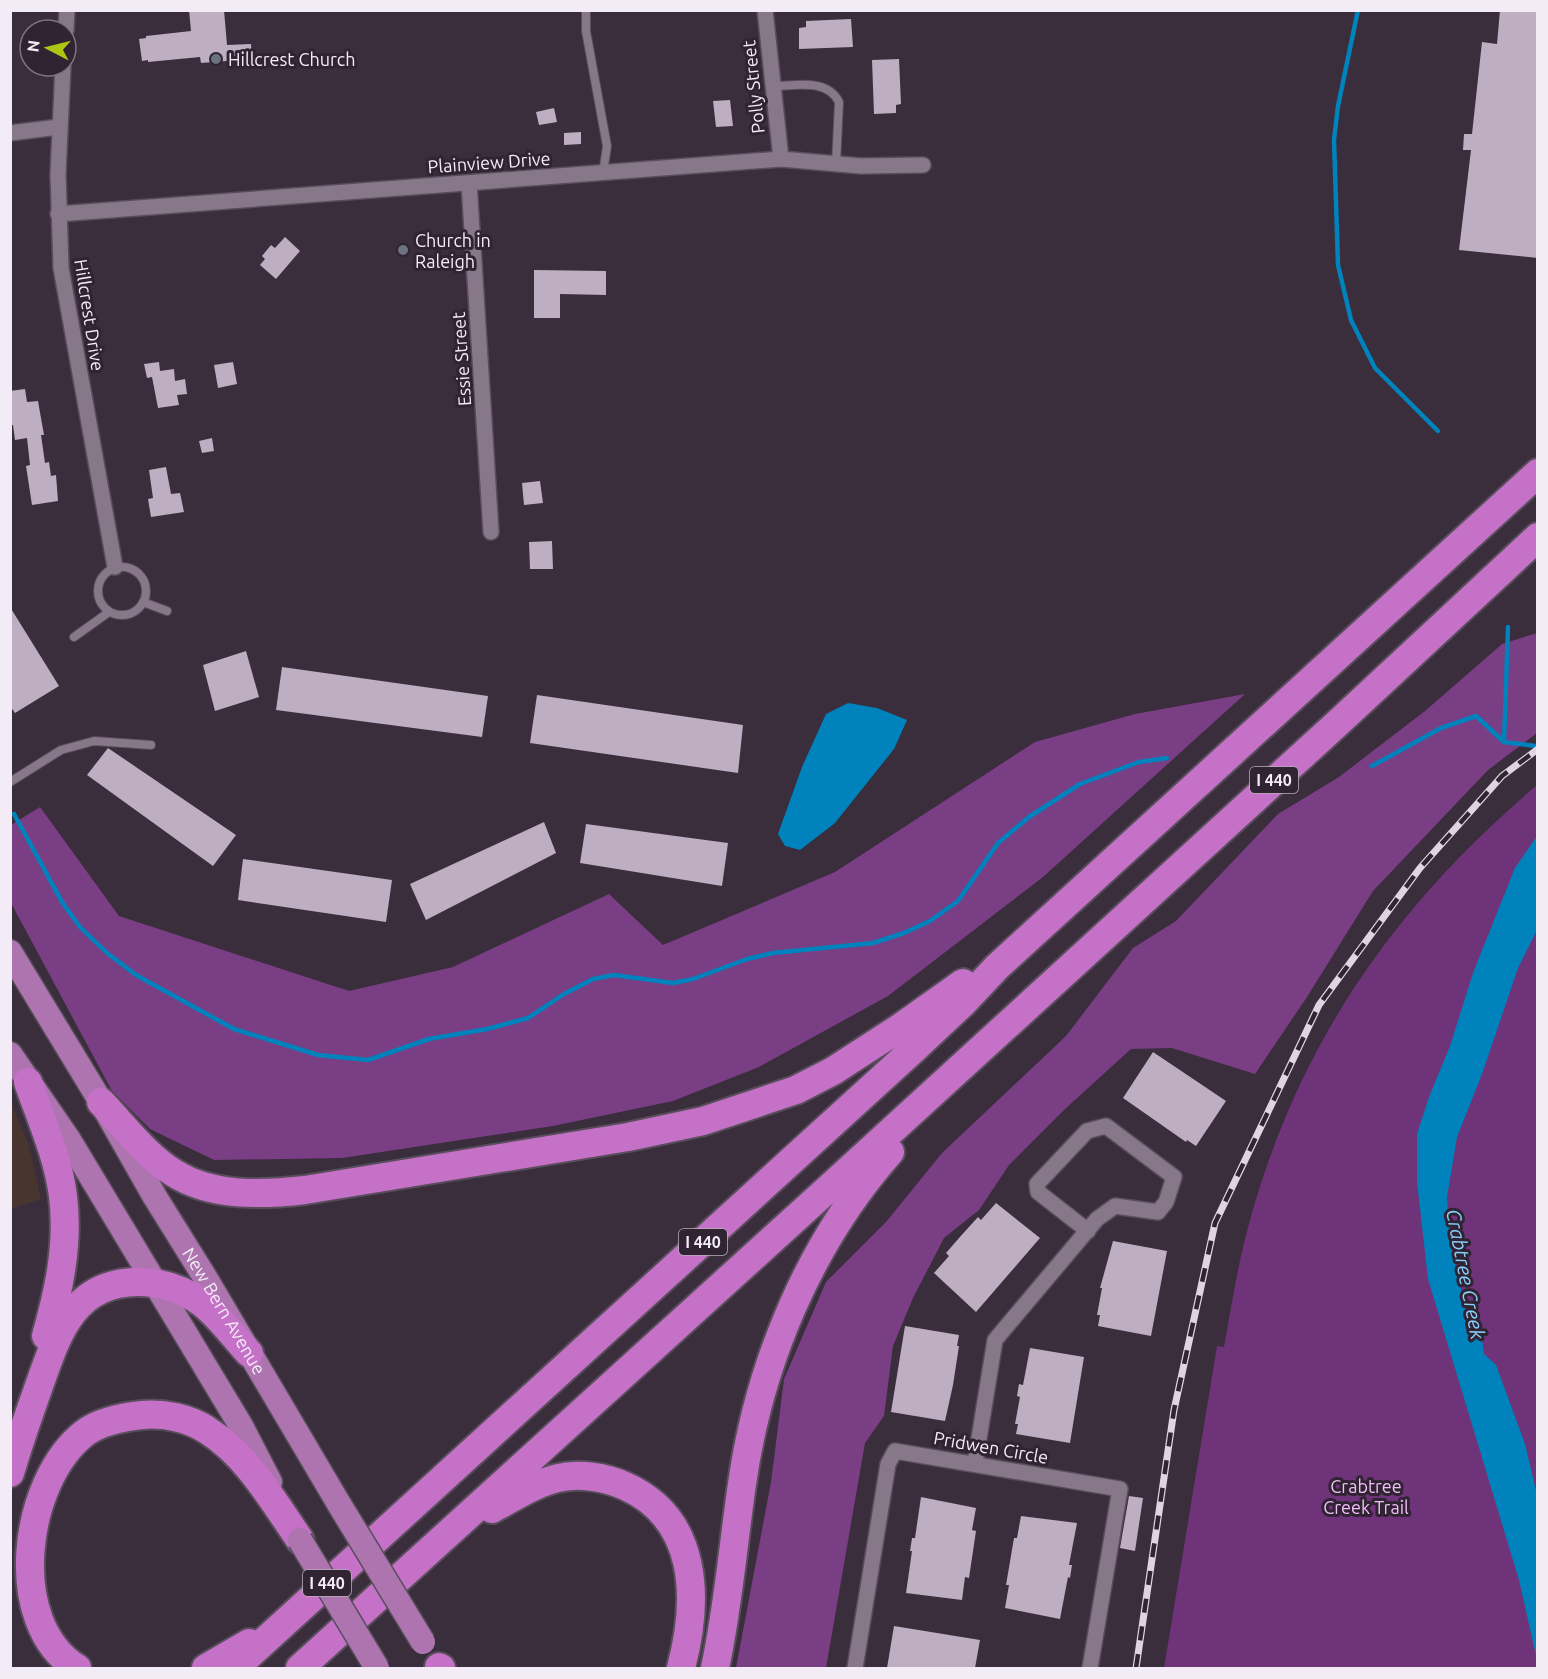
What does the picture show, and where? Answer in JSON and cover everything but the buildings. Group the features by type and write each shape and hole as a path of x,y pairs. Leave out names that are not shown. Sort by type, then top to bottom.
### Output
{"highway":[{"name":"I 440","path":"234,1668 915,1049 997,967 1538,473"},
{"name":"I 440","path":"300,1668 1341,720 1538,537"},
{"path":"101,1102 138,1142 174,1173 191,1182 220,1190 245,1193 272,1194 305,1190 628,1137 713,1118 796,1090 833,1071 902,1027 1040,928"},
{"path":"715,1668 731,1574 747,1455 761,1395 789,1315 812,1265 848,1204 865,1181 1009,1022"},
{"path":"21,1437 31,1389 60,1285 65,1231 63,1196 56,1166 28,1082"},
{"path":"10,1473 56,1336 75,1308 91,1295 113,1285 130,1282 154,1282 168,1286 203,1304 249,1353"},
{"path":"77,1668 57,1651 41,1627 34,1607 30,1556 33,1529 48,1480 60,1459 87,1432 116,1419 148,1414 170,1416 205,1428 241,1459 300,1540"},
{"path":"448,1534 523,1491 561,1477 612,1480 648,1498 667,1516 683,1548 688,1564 690,1622 681,1668"},
{"path":"206,1668 294,1615"}],"main road":[{"name":"New Bern Avenue","path":"10,952 339,1504 440,1668"},
{"path":"10,1054 69,1140 241,1426 300,1540 377,1668"}],"street":[{"name":"Polly Street","path":"765,10 781,159"},
{"name":"Hillcrest Drive","path":"62,78 58,214 61,268 115,567"},
{"path":"10,133 59,127"},
{"name":"Plainview Drive","path":"58,214 781,159 861,166 923,165"},
{"name":"Essie Street","path":"469,183 491,532"},
{"path":"975,1463 995,1340 1088,1231 1097,1220 1115,1206 1158,1212 1167,1202 1174,1177 1106,1126 1087,1131 1037,1184 1038,1192 1088,1231"},
{"name":"Pridwen Circle","path":"855,1668 888,1464 895,1451 1120,1489 1090,1668"}],"lane":[{"path":"586,10 586,31 607,146 603,172"},
{"path":"773,86 816,85 835,94 838,102 836,164"},
{"path":"115,567 131,568 138,572 146,587 143,602 132,613 117,615 109,612 99,600 98,584 102,577 115,567"},
{"path":"143,602 167,611"},
{"path":"74,637 109,612"},
{"path":"10,782 61,750 94,741 151,746"}],"shaded area":[{"path":"1537,633 1537,733 1488,770 1373,891 1307,997 1255,1074 1172,1048 1131,1049 1065,1109 1009,1165 979,1210 944,1238 913,1298 893,1346 884,1416 865,1443 826,1668 736,1668 771,1482 784,1379 826,1282 886,1222 942,1153 1066,1036 1133,948 1176,921 1278,814 1339,777 1425,711 1502,644"},
{"path":"1245,694 1043,877 888,996 759,1067 673,1101 553,1126 342,1158 214,1160 150,1129 112,1091 11,903 11,825 40,807 119,916 349,991 453,967 609,894 663,945 835,872 1035,742 1135,714"},
{"path":"11,1103 29,1146 41,1199 11,1209"}],"green space":[{"name":"Crabtree Creek Trail","path":"1537,785 1537,1668 1164,1668 1217,1346 1224,1347 1247,1230 1273,1149 1298,1088 1328,1031 1362,977 1399,925 1441,876"}],"water":[{"path":"848,703 877,708 907,720 894,749 835,823 800,850 785,846 778,834 802,767 826,714"},
{"path":"1537,836 1537,930 1518,968 1482,1074 1457,1137 1447,1197 1450,1241 1468,1320 1481,1333 1484,1354 1496,1365 1525,1444 1537,1495 1537,1660 1519,1580 1428,1279 1417,1182 1417,1134 1450,1046 1473,973 1515,868"}],"waterway":[{"path":"1358,10 1338,106 1334,140 1338,265 1351,320 1375,368 1438,431"},
{"path":"1504,742 1508,627"},
{"path":"1372,766 1441,728 1476,716 1504,742 1535,746 1538,750"},
{"path":"14,814 62,902 80,927 107,953 136,975 234,1029 318,1055 368,1060 429,1039 487,1029 528,1018 564,994 593,979 614,975 673,983 693,979 747,959 773,953 873,943 904,933 930,921 958,901 998,843 1029,817 1080,784 1139,762 1167,758"}],"railway":[{"path":"1136,1668 1174,1410 1215,1223 1319,1005 1420,868 1502,776 1538,749"}],"place":[{"name":"Hillcrest Church","path":"216,59"},
{"name":"Church in Raleigh","path":"403,250"}],"water label":[{"name":"Crabtree Creek","path":"1466,1274"}]}
